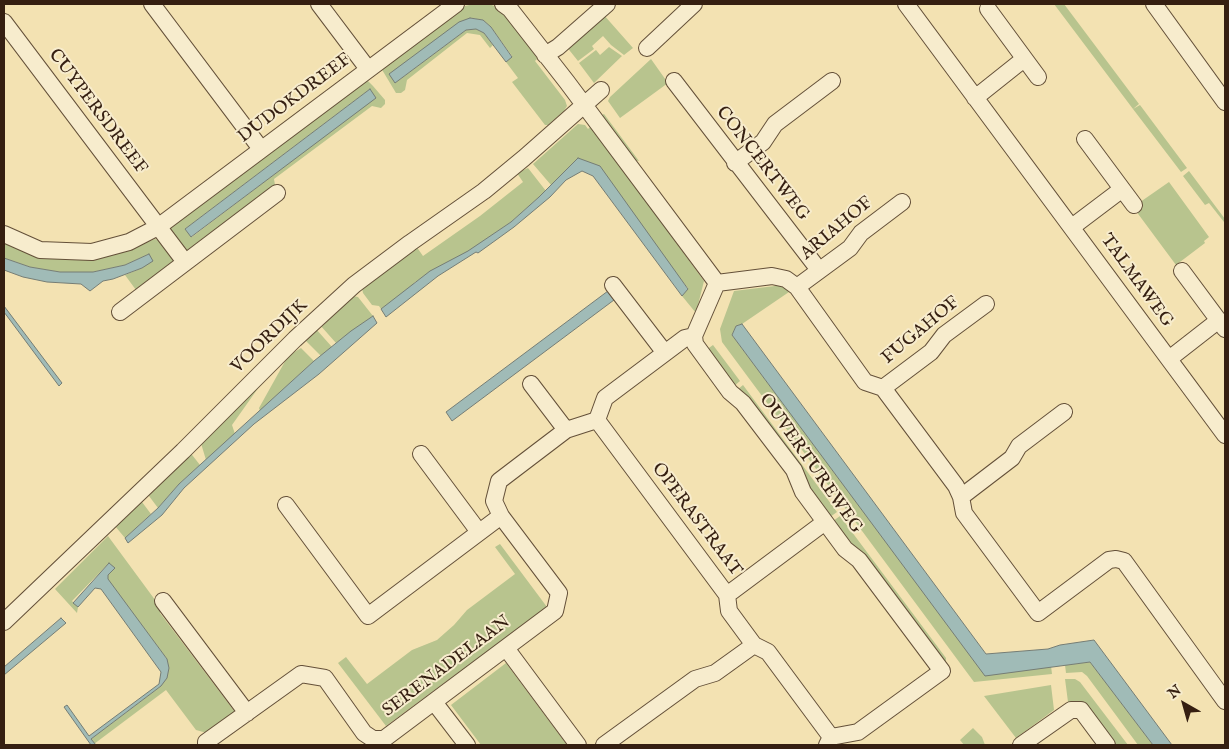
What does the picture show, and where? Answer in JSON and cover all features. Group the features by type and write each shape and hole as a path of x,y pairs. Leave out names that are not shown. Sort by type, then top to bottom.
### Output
{"street":[{"path":"152,4 261,149"},
{"path":"319,4 368,69"},
{"name":"DUDOKDREEF","path":"4,234 40,250 92,252 129,242 158,227 456,4"},
{"path":"503,4 510,9 584,105 717,283"},
{"path":"545,55 558,48 607,4"},
{"path":"647,48 694,4"},
{"name":"TALMAWEG","path":"906,4 1225,435"},
{"path":"1154,4 1225,102"},
{"path":"988,9 1038,77"},
{"name":"CUYPERSDREEF","path":"4,22 158,227"},
{"path":"975,98 1024,58"},
{"name":"CONCERTWEG","path":"674,81 735,163 819,270"},
{"path":"735,163 763,142 775,124 832,81"},
{"name":"VOORDIJK","path":"4,622 182,451 294,339 354,285 484,191 601,90"},
{"path":"1085,140 1134,205"},
{"name":"TALMAWEG","path":"1072,227 1121,190"},
{"path":"120,312 277,193"},
{"name":"ARIAHOF","path":"797,287 850,248 861,233 902,202"},
{"path":"158,227 185,262"},
{"path":"1169,359 1222,325 1182,271"},
{"path":"717,283 772,276 786,279 797,287 865,382 883,388 956,486 961,497 964,513 1038,613 1109,560 1116,559 1124,562 1225,702"},
{"path":"597,420 605,398 685,338 694,336 717,283"},
{"path":"613,285 665,353"},
{"name":"FUGAHOF","path":"883,388 930,352 944,335 986,304"},
{"name":"OUVERTUREWEG","path":"694,336 695,344 730,392 743,403 794,470 803,492 825,522 845,549 859,560 942,671 858,732 829,741"},
{"path":"531,384 566,430"},
{"path":"961,497 1012,458 1019,446 1064,412"},
{"name":"SERENADELAAN","path":"206,744 300,674 325,678 364,733 373,739 384,739 555,612 558,593 501,516 494,501 499,481 566,430 597,420"},
{"name":"OPERASTRAAT","path":"597,420 727,595 729,611 754,645 768,652 829,741"},
{"path":"421,454 479,532"},
{"path":"286,505 368,616 501,516"},
{"path":"727,595 825,522"},
{"path":"163,601 247,713"},
{"path":"604,745 695,679 715,673 754,645"},
{"path":"506,648 578,745"},
{"path":"434,702 467,745"},
{"path":"1021,745 1071,710 1081,710 1107,745"}],"green space":[{"path":"489,4 500,8 539,57 535,61 565,100 567,106 548,125 545,125 512,82 518,78 506,62 512,56 491,27 483,20 470,18 395,83 466,30 476,29 484,33 493,45 490,48 480,35 467,33 407,80 405,90 401,93 396,93 381,68 465,6"},
{"path":"1054,4 1064,4 1139,104 1133,109"},
{"path":"603,14 633,48 624,55 603,36 592,46 594,49 578,61 566,46"},
{"path":"609,47 622,56 594,83 579,63 596,50 600,55"},
{"path":"651,59 668,83 620,118 608,101 610,97"},
{"path":"365,78 385,100 385,104 381,108 372,106 274,179 275,185 198,242 197,249 187,252 168,227","holes":["370,89 285,166 192,237 185,229"]},
{"path":"1140,105 1187,168 1181,172 1133,109"},
{"path":"604,114 639,161 632,160 600,116"},
{"path":"578,124 585,125 588,129 591,126 704,281 696,313 682,296 688,288 578,158 551,185 533,164"},
{"path":"528,168 546,191 511,222 468,252 415,282 412,287 381,309 379,306 372,305 363,293 362,288 416,246 423,256 480,216 523,182 517,173"},
{"path":"1189,171 1225,219 1224,222 1209,203 1205,205 1183,176"},
{"path":"1169,182 1209,237 1204,241 1205,243 1176,265 1133,207"},
{"path":"155,239 163,242 176,263 136,290 125,275 142,268 149,254 125,265 93,272 60,272 30,267 4,258 4,242 45,258 121,252"},
{"path":"783,285 789,292 742,324 736,326 732,335 985,675 1051,666 1052,674 974,682 722,342 720,329 734,291"},
{"path":"353,296 358,297 373,316 336,343 320,325"},
{"path":"316,329 332,347 321,356 304,339"},
{"path":"713,345 740,381 733,387 706,350"},
{"path":"301,348 314,361 260,411 259,408 288,356"},
{"path":"266,377 232,425 235,434 206,460 200,440"},
{"path":"743,385 837,512 830,517 737,390"},
{"path":"189,451 200,465 179,484 158,508 146,492"},
{"path":"136,501 142,502 151,514 125,538 115,526"},
{"path":"840,516 946,658 946,661 943,663 859,549 851,544 833,521"},
{"path":"108,536 161,608 160,613 235,712 207,733 196,730 166,690 94,744 91,739 161,686 167,659 107,579 111,565 109,563 72,601 78,607 77,613 55,589"},
{"path":"500,544 547,607 386,726 338,663 346,657 367,684 412,650 437,640 467,610 515,574 495,547"},
{"path":"1090,662 1153,745 1138,745 1087,676 1082,672 1066,673 1065,665"},
{"path":"506,663 567,745 481,745 451,705"},
{"path":"1065,679 1075,679 1080,682 1128,745 1116,745 1086,706 1080,702 1068,702"},
{"path":"1051,685 1054,710 1016,738 984,696"},
{"path":"973,728 982,737 985,745 964,745 960,740"}],"water":[{"path":"470,18 483,20 491,27 512,57 506,62 484,33 476,29 466,30 395,83 389,74 459,22"},
{"path":"370,89 376,98 191,237 185,229"},
{"path":"578,158 600,166 688,289 682,296 593,176 582,171 566,180 550,197 514,227 478,253 476,252 438,276 386,317 381,309 430,271 468,251 511,222"},
{"path":"149,254 153,261 142,268 103,281 90,291 81,284 47,282 23,277 4,270 4,258 30,267 60,272 93,272 125,265"},
{"path":"612,288 618,297 452,421 446,412"},
{"path":"4,306 62,383 59,386 4,312"},
{"path":"373,316 377,323 319,374 254,424 184,488 162,515 128,543 125,538 158,508 179,484 314,361"},
{"path":"742,324 986,654 1048,649 1060,645 1094,640 1172,745 1153,745 1090,662 985,676 732,335 736,326"},
{"path":"109,563 115,568 108,575 108,579 167,659 169,668 167,678 161,686 91,739 96,745 91,745 64,707 67,705 89,736 159,684 161,672 101,589 95,588 78,607 73,603"},
{"path":"61,618 66,623 4,675 4,667"}]}
